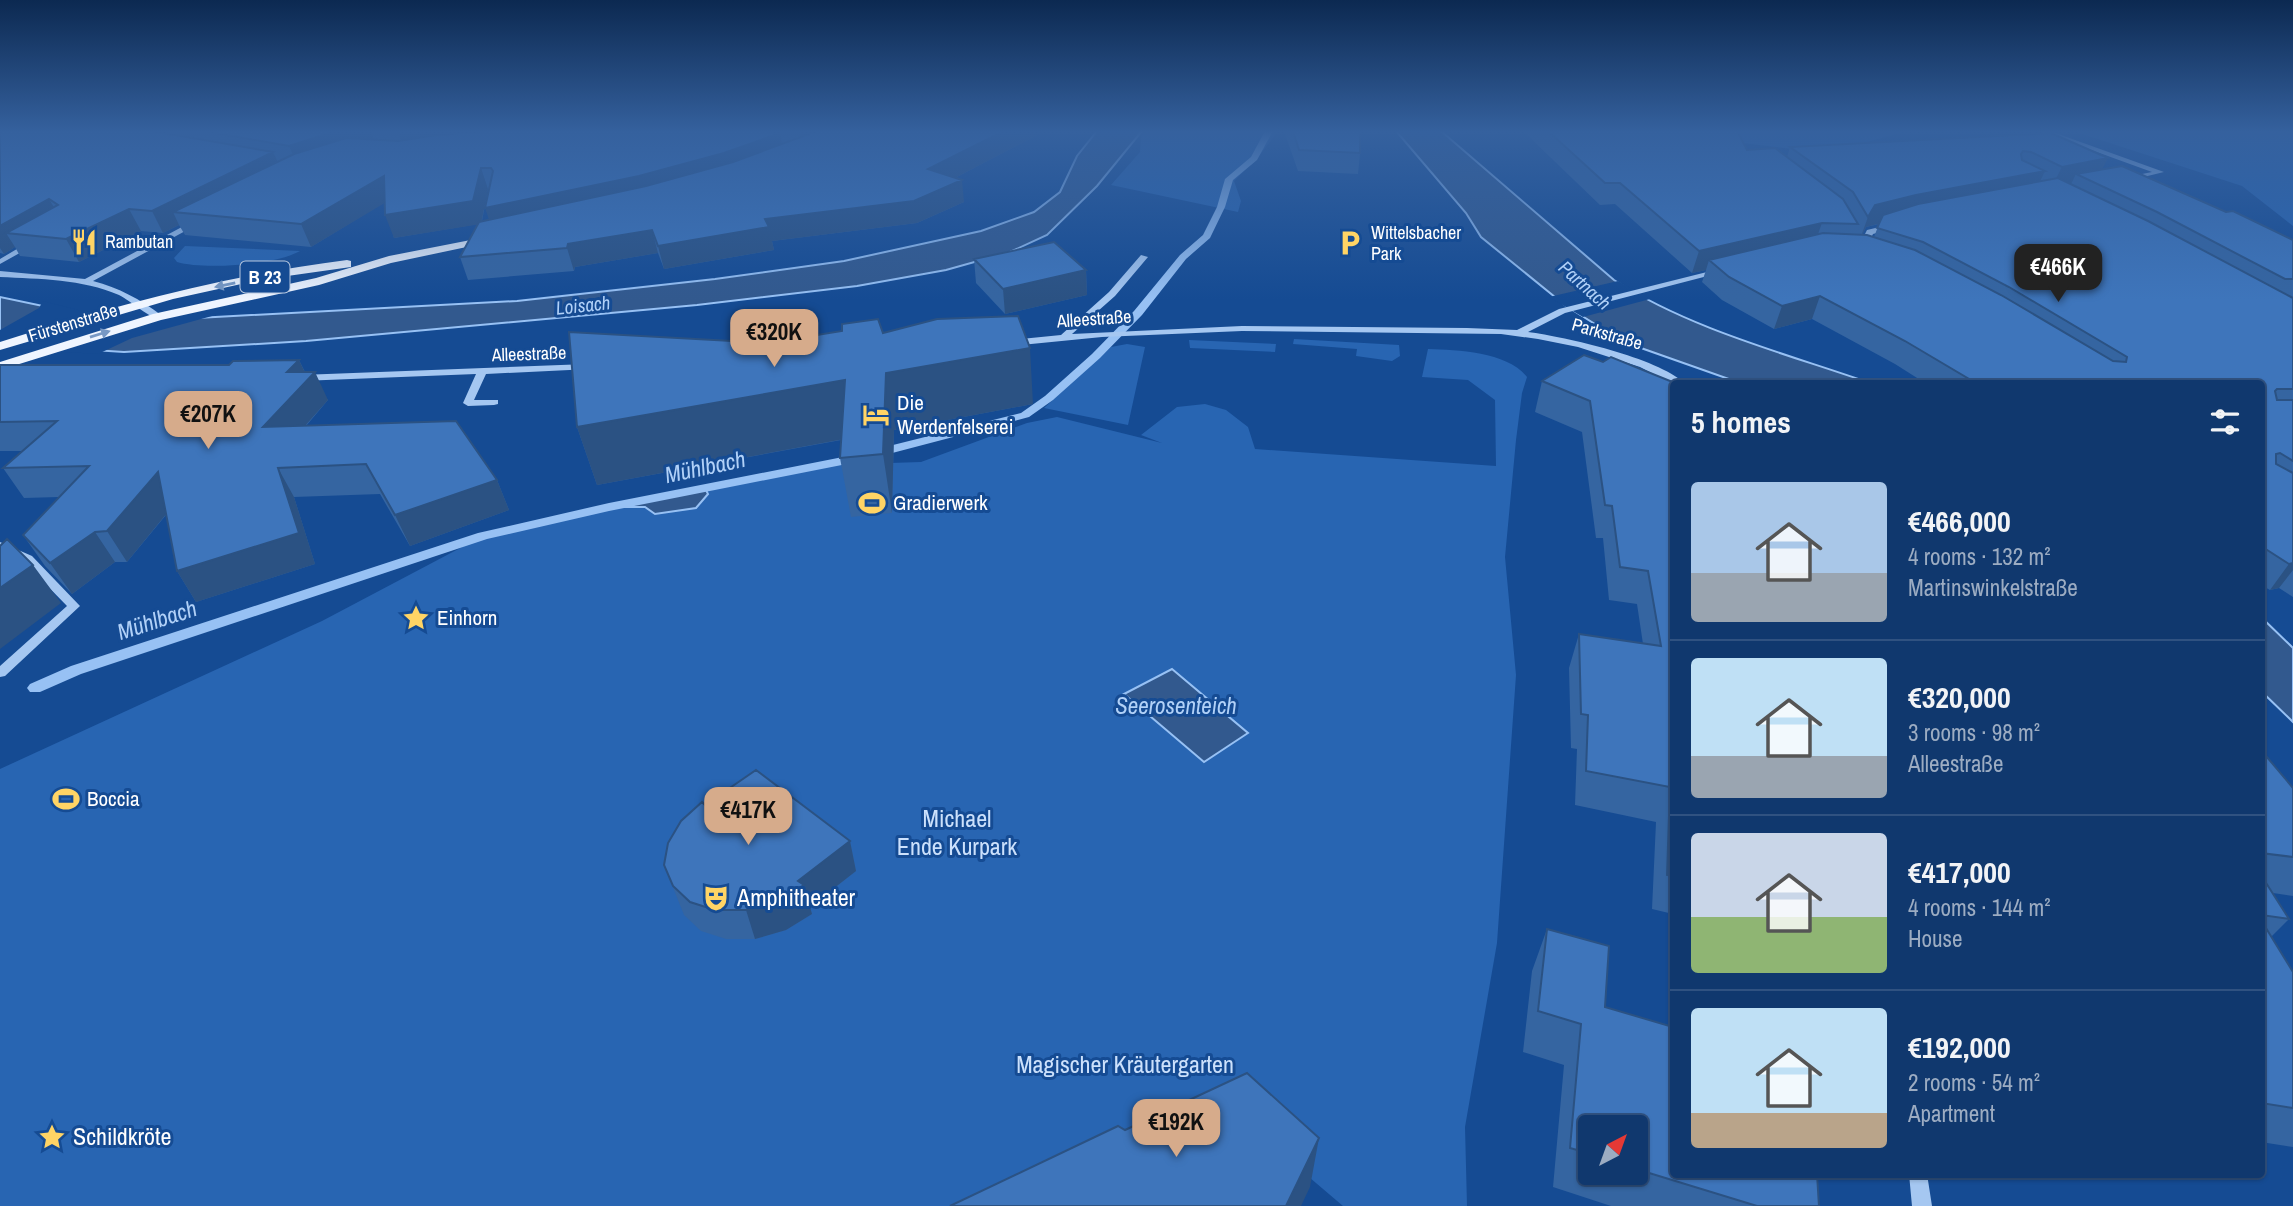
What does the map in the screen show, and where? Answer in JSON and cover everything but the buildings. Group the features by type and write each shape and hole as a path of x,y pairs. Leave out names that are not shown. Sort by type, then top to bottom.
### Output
{"main road":[{"name":"B 23","path":"158,317 319,281 389,260 484,237 502,237"},
{"name":"B 23","path":"143,303 315,268 389,260"},
{"name":"Fürstenstraße","path":"0,346 143,303"},
{"name":"Fürstenstraße","path":"0,366 158,317"}],"street":[{"name":"Fürstenstraße","path":"88,281 199,221"},
{"path":"1860,252 1870,232 1896,225"},
{"path":"1853,241 1860,252"},
{"path":"1849,251 1872,256"},
{"path":"1065,336 1112,294 1144,257"},
{"path":"1519,333 1562,310 1725,271"},
{"path":"0,274 88,281 143,303 158,317"},
{"name":"Alleestraße","path":"1000,344 1065,336 1184,328 1298,327 1519,333"},
{"name":"Parkstraße","path":"1519,333 1602,351 1660,372 1674,380"},
{"name":"Alleestraße","path":"295,378 602,367"},
{"path":"482,371 468,403 494,402"},
{"path":"0,375 12,376"},
{"path":"0,546 28,559 74,606 0,673"},
{"path":"1918,1178 1922,1206"}],"lane":[{"path":"0,262 43,238"}],"green space":[{"path":"1122,187 1236,187 1241,201 1238,212"},
{"path":"2244,187 2293,187 2293,226"},
{"path":"185,246 300,251 258,263 204,266 177,262 174,258"},
{"path":"1294,339 1399,345 1400,356 1392,361 1356,356 1357,349 1293,344"},
{"path":"1189,340 1276,344 1275,352 1190,348"},
{"path":"1127,344 1145,347 1128,425 1044,408 1111,347"},
{"name":"Michael Ende Kurpark","path":"1428,349 1495,357 1508,362 1527,377 1522,393 1516,440 1505,557 1516,675 1497,943 1465,1127 1467,1206 1343,1206 1289,1160 1042,1206 0,1206 0,769 322,621 483,536 609,507 827,465 921,462 1027,423 1057,417 1162,443 1141,435 1177,407 1205,404 1226,410 1248,427 1255,449 1496,466 1495,400 1468,380 1422,377"}],"water":[{"name":"Loisach","path":"1062,187 1096,187 1047,235 1010,252 946,270 857,286 697,305 306,341 124,352 0,344 0,297 81,314 130,320 517,301 715,279 844,261 981,231 1034,212"},
{"name":"Partnach","path":"1444,187 1506,187 1614,280 1643,297 1738,339 1861,380 1732,380 1624,342 1566,306 1481,237 1466,213"},
{"path":"705,488 708,494 696,508 655,514 645,507 609,507"},
{"path":"2265,621 2293,648 2293,722 2265,695"},
{"name":"Seerosenteich","path":"1172,669 1248,733 1204,762 1124,694"}],"pier":[{"path":"1618,281 1650,299 1583,317 1549,297"},
{"path":"43,301 82,311 131,316 223,313 132,338 98,354 0,348 0,330 39,308"}],"waterway":[{"name":"Mühlbach","path":"877,453 1025,415 1049,398 1138,313 1183,257 1207,236 1221,207 1227,187"},
{"name":"Mühlbach","path":"35,688 76,670 483,536 609,507 858,458"}],"place":[{"name":"Rambutan","path":"84,242"},
{"name":"Wittelsbacher Park","path":"1350,243"},
{"name":"Die Werdenfelserei","path":"876,415"},
{"name":"Gradierwerk","path":"872,503"},
{"name":"Einhorn","path":"416,618"},
{"name":"Boccia","path":"66,799"},
{"name":"Amphitheater","path":"716,898"},
{"name":"Schildkröte","path":"52,1137"}],"park label":[{"name":"Magischer Kräutergarten","path":"1125,1065"}]}
